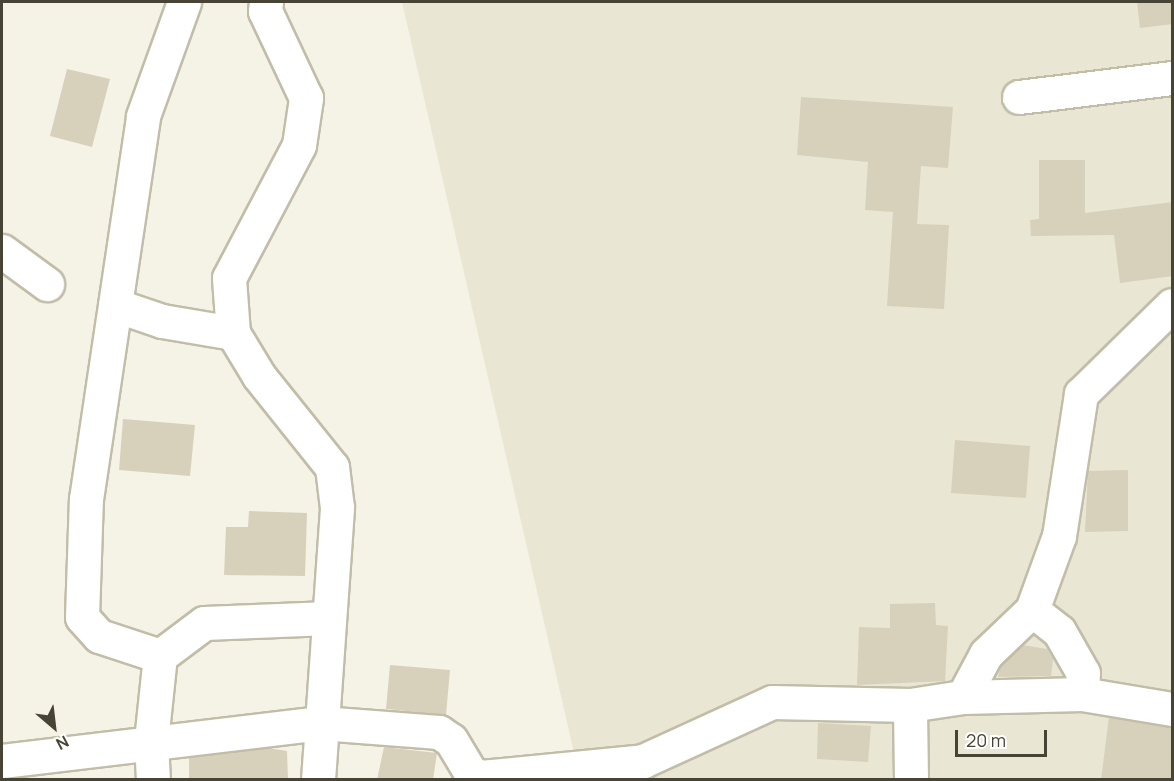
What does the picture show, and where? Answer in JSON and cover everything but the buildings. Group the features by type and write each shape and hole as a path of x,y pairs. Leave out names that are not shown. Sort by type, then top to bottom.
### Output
{"street":[{"path":"160,656 99,636 82,617 86,499 143,116 184,2"},
{"path":"266,2 265,11 306,98 299,145 230,278 233,333 259,376 332,466 337,508 318,780"},
{"path":"1019,97 1173,78"},
{"path":"2,251 47,284"},
{"path":"115,305 162,321 233,333"},
{"path":"963,696 986,654 1032,610 1059,536 1081,394 1173,305"},
{"path":"1032,610 1059,631 1083,673 1082,694"},
{"path":"153,780 151,741 160,656 204,623 329,618"},
{"path":"2,761 151,741 321,723 439,732 451,740 471,773 482,777 643,761 772,702 910,705 963,696 1082,694 1173,709"},
{"path":"910,705 911,780"}],"shaded area":[{"path":"402,2 1172,2 1172,779 580,779"}]}
